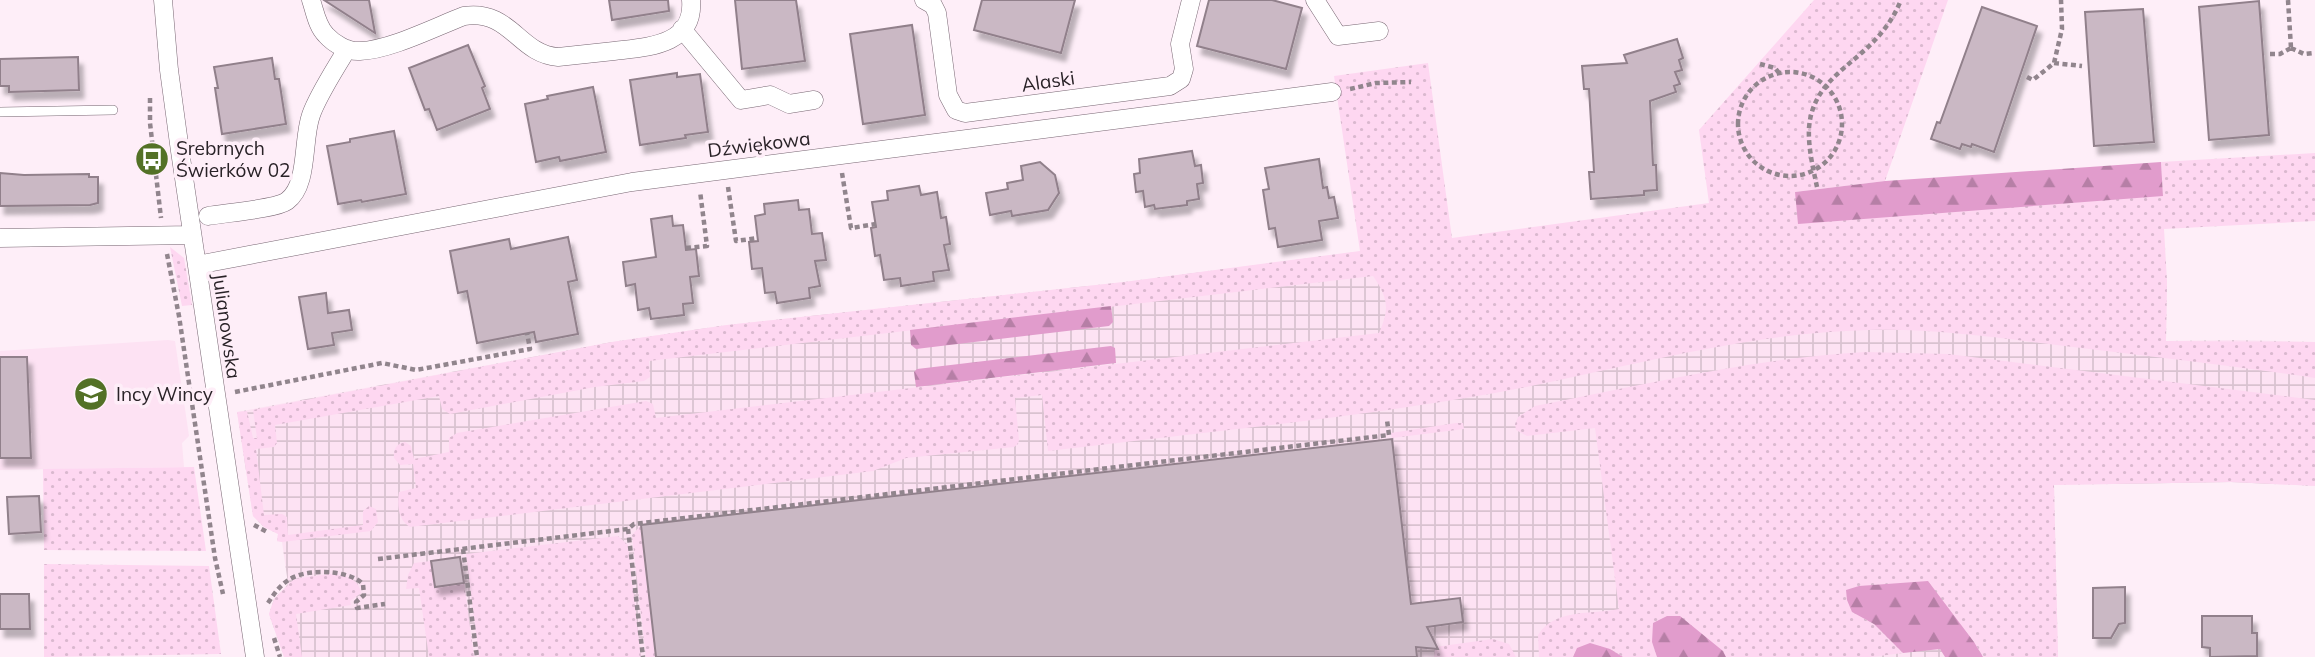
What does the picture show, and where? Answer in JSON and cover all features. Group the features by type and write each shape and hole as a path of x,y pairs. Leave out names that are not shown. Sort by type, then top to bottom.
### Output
{"street":[{"name":"Julianowska","path":"163,0 169,70 192,235 255,657"},
{"path":"312,0 318,24 326,35 338,45 357,52 379,49 464,16 477,14 499,21 548,57 657,46 676,37 688,22 691,0"},
{"name":"Alaski","path":"925,0 933,5 937,13 948,95 956,110 965,113 1170,86 1181,79 1184,69 1180,44 1191,0"},
{"path":"1315,0 1338,36 1379,31"},
{"path":"682,29 741,100 770,95 789,104 814,100"},
{"path":"208,216 284,204 295,195 300,186 304,143 311,114 347,48"},
{"name":"Dźwiękowa","path":"197,265 632,182 1332,92"},
{"path":"0,238 192,235"}],"lane":[{"path":"0,112 113,110"}],"path":[{"path":"1817,187 1809,126 1813,106 1824,86 1881,35 1902,0"},
{"path":"2027,77 2033,80 2054,63 2062,29 2061,0"},
{"path":"2287,0 2291,48"},
{"path":"2291,48 2304,54 2313,53"},
{"path":"2270,54 2280,54 2291,48"},
{"path":"2054,63 2082,66"},
{"path":"1759,64 1774,68 1779,73"},
{"path":"1792,72 1808,75 1824,86 1833,94 1840,108 1843,124 1834,153 1823,165 1794,177 1780,176 1756,164 1747,154 1738,129 1739,114 1752,88 1779,73 1792,72"},
{"path":"1332,92 1376,83 1411,82"},
{"path":"150,95 150,122 163,236 179,316 215,558 225,606"},
{"path":"842,170 850,228 876,224"},
{"path":"728,185 736,241 758,238"},
{"path":"686,248 707,246 700,188"},
{"path":"244,390 382,363 416,370 530,349 527,333"},
{"path":"377,559 628,529 634,524 1389,435 1387,421"},
{"path":"628,529 643,657"},
{"path":"463,549 477,657"},
{"path":"265,615 268,603 278,589 292,578 324,572 346,574 357,578 363,584 364,595 356,602 357,608 385,604"},
{"path":"273,636 280,657"}],"shaded area":[{"path":"1814,0 1948,0 1885,181 1795,192 2163,195 2161,162 2315,153 2315,221 2164,229 2166,341 2315,342 2315,378 1945,332 1868,330 1821,333 1727,345 1541,384 1439,402 1048,451 1042,395 1015,398 1019,440 1014,447 906,458 873,471 410,527 399,512 399,492 416,488 413,464 400,465 394,458 396,447 405,442 411,446 414,459 449,452 449,438 457,433 646,401 653,404 656,418 1379,333 1385,317 1386,303 1373,276 649,361 650,377 644,381 595,387 450,414 442,409 439,396 275,425 277,443 274,447 256,449 264,515 282,514 287,517 288,535 363,525 363,511 369,506 376,509 378,522 371,531 282,542 277,541 278,534 264,527 253,516 237,412 247,411 253,438 257,438 253,410 612,342 727,325 1124,282 1360,251 1334,76 1428,63 1452,238 1709,203 1699,130"},
{"path":"170,247 184,258 192,305 182,306"},
{"path":"1396,247 2167,281 2166,341 2315,342 2315,486 2231,482 2054,485 2058,657 284,657 269,614 274,599 288,584 282,542 277,541 278,534 264,527 253,516 237,412 612,342 727,325 1124,282"},
{"name":"Incy Wincy","path":"175,341 189,436 182,443 184,467 0,470 0,351"},
{"path":"1865,352 1948,354 2315,400 2315,486 2231,482 2054,485 2058,657 1983,657 1954,617 1852,612 1874,624 1903,653 1871,657 1726,657 1723,651 1652,642 1657,657 1623,657 1610,649 1574,654 1573,657 1539,657 1538,635 1554,620 1574,614 1619,609 1595,428 1527,436 1516,430 1518,417 1535,406 1699,373 1782,360"},
{"path":"1463,423 1464,429 1392,438 1391,433"},
{"path":"194,467 206,551 44,550 43,469"},
{"path":"641,525 656,657 646,657 632,535"},
{"path":"618,536 628,545 641,657 479,657 466,554"},
{"path":"431,561 435,587 464,583 474,657 429,657 419,588 406,589 408,575 414,563"},
{"path":"44,564 209,566 221,654 44,657"},
{"path":"329,574 353,580 361,593 350,601 351,605 296,614 302,657 284,657 269,614 274,599 294,579"},
{"path":"1493,639 1509,644 1516,657 1434,657 1435,647"}],"green space":[{"path":"2161,162 2163,196 1798,224 1795,192 1885,181"},
{"path":"1111,306 1113,322 1109,326 916,349 911,345 910,330"},
{"path":"1111,346 1115,348 1116,363 916,387 914,372 917,369"},
{"path":"1928,581 1983,657 1945,657 1940,649 1903,653 1874,624 1852,612 1847,600 1846,590 1859,586"},
{"path":"1667,616 1680,616 1723,651 1726,657 1657,657 1652,642 1653,623"},
{"path":"1590,643 1610,649 1623,657 1573,657 1577,648"}],"building":[{"path":"324,0 369,0 375,33"},
{"path":"609,0 668,0 669,11 612,20"},
{"path":"735,0 796,0 805,61 742,69"},
{"path":"982,0 1075,0 1061,53 974,30"},
{"path":"1209,0 1272,0 1302,8 1286,69 1197,46"},
{"path":"2259,1 2269,135 2209,140 2199,7"},
{"path":"1982,7 2037,26 1994,152 1972,144 1971,147 1962,144 1960,149 1931,139 1937,122 1940,123"},
{"path":"2143,9 2154,142 2094,146 2085,12"},
{"path":"912,25 925,115 863,124 850,34"},
{"path":"1677,39 1683,58 1679,60 1682,70 1675,72 1680,84 1674,86 1676,92 1650,101 1657,190 1644,191 1644,195 1591,199 1589,172 1594,172 1589,89 1584,89 1582,66 1627,63 1624,55"},
{"path":"468,45 485,86 482,88 490,109 437,130 429,109 425,110 409,68"},
{"path":"78,57 79,90 9,92 9,86 0,86 0,59"},
{"path":"272,58 275,79 279,79 286,124 222,134 214,67"},
{"path":"677,73 677,77 700,74 708,132 640,145 630,80"},
{"path":"593,87 606,152 560,161 559,157 536,162 525,104 548,99 547,96"},
{"path":"394,131 406,194 338,204 327,146"},
{"path":"1192,151 1195,166 1201,165 1203,183 1197,184 1199,199 1187,201 1187,205 1155,209 1154,205 1145,207 1143,191 1136,192 1134,174 1140,173 1139,159"},
{"path":"1319,159 1323,188 1327,187 1329,198 1334,197 1338,218 1319,221 1322,240 1278,247 1275,228 1269,229 1263,190 1269,189 1265,168"},
{"path":"1040,162 1055,175 1059,193 1048,210 1012,216 1011,211 990,215 986,193 1008,189 1007,183 1023,180 1021,166"},
{"path":"0,173 89,174 89,177 98,177 98,203 0,206"},
{"path":"919,186 921,195 937,192 941,218 946,217 950,244 944,245 949,270 933,272 934,281 901,286 900,278 884,280 880,255 875,256 871,228 876,227 872,202 888,200 887,191"},
{"path":"798,200 799,210 809,209 812,234 822,233 826,260 815,261 820,286 809,288 810,298 777,303 775,292 765,293 762,268 752,269 749,242 758,241 755,216 765,214 764,204"},
{"path":"672,216 673,226 683,225 686,250 696,249 699,276 690,277 693,303 683,304 684,315 651,319 649,308 638,310 635,284 626,286 623,262 656,257 651,219"},
{"path":"568,237 577,280 568,282 578,334 536,342 534,332 477,343 467,291 458,293 450,251 509,239 511,249"},
{"path":"326,293 328,313 349,310 352,330 332,333 334,345 308,349 299,297"},
{"path":"0,357 27,357 31,458 0,458"},
{"path":"1392,439 1411,604 1460,598 1463,622 1427,627 1438,649 1416,647 1417,657 656,657 641,525"},
{"path":"39,496 41,532 9,534 7,497"},
{"path":"460,557 464,583 435,587 431,561"},
{"path":"2125,587 2125,623 2119,624 2111,638 2093,638 2093,588"},
{"path":"0,594 29,594 30,629 0,629"},
{"path":"2202,616 2252,616 2252,633 2257,633 2257,656 2210,657 2210,648 2202,647"}],"place":[{"name":"Srebrnych Świerków 02","path":"152,159"},
{"name":"Incy Wincy","path":"91,394"}]}
